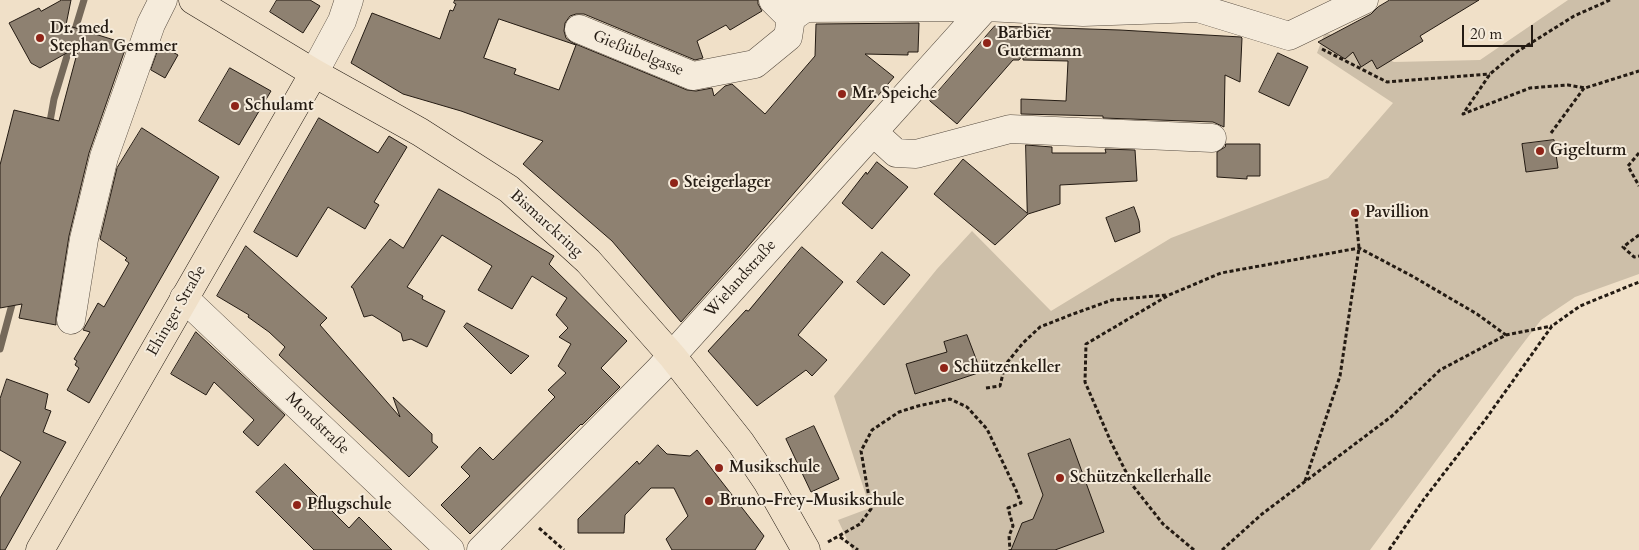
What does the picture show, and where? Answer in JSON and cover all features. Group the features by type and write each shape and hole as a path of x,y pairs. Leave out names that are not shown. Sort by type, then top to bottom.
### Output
{"main road":[{"name":"Bismarckring","path":"193,0 314,73 420,132 508,189 588,261 672,356 741,443 768,483 817,546"},
{"name":"Ehinger Straße","path":"40,550 314,73"}],"street":[{"path":"71,320 84,239 104,157 151,24 163,0"},
{"path":"314,73 342,21 349,0"},
{"name":"Gießübelgasse","path":"579,30 693,76 755,64 788,37 782,9 986,2 1083,12 1195,4 1289,36 1364,0"},
{"name":"Wielandstraße","path":"481,550 672,356 873,132 986,2"},
{"path":"873,132 896,153 916,154 1010,129 1212,138"},
{"name":"Mondstraße","path":"184,298 450,550"}],"path":[{"path":"1610,0 1574,16 1515,53 1490,74 1463,114 1530,88 1568,85 1585,88 1639,71"},
{"path":"1321,48 1388,82 1490,74"},
{"path":"1551,133 1585,88"},
{"path":"1639,153 1628,166 1639,186"},
{"path":"1304,482 1340,376 1360,248 1356,218"},
{"path":"1639,235 1623,247 1634,257 1639,256"},
{"path":"1194,550 1163,524 1132,486 1085,382 1086,344 1169,295 1221,273 1360,248 1420,280 1476,314 1506,335"},
{"path":"1389,550 1424,499 1552,326 1580,306 1639,282"},
{"path":"986,388 1000,386 1005,365 1023,343 1040,327 1112,300 1169,295"},
{"path":"1222,550 1262,514 1392,416 1440,370 1506,335 1552,326"},
{"path":"817,546 840,536 860,524 870,509 861,451 872,430 900,412 950,399 967,407 986,429 1016,490 1021,503 1008,508 1013,526 1009,536 1010,550"},
{"path":"520,511 564,550"},
{"path":"840,536 858,550"}],"shaded area":[{"path":"1568,0 1639,0 1639,274 1575,297 1541,320 1370,550 852,550 838,520 870,508 834,396 937,269 972,231 1051,311 1171,238 1328,178 1393,103 1317,53 1325,32 1394,62 1480,60"}],"building":[{"path":"62,0 71,0 66,25 127,44 89,153 69,236 56,325 19,318 22,304 0,308 0,165 14,110 59,121 79,46 40,68 31,63 9,23 39,8 41,11"},
{"path":"277,0 310,0 320,6 303,33 270,12"},
{"path":"455,0 758,0 762,11 730,30 726,25 697,41 703,58 695,60 584,14 570,16 565,23 564,31 566,38 573,43 687,90 696,91 712,88 714,96 725,86 732,84 765,114 815,56 816,24 919,23 918,52 908,52 908,55 865,54 894,77 681,322 612,241 523,164 543,141 461,111 403,94 351,63 372,13 440,39 450,10 453,11 456,4 454,3","holes":["499,19 576,45 559,90 514,74 516,69 484,58"]},
{"path":"1390,0 1479,0 1420,36 1423,41 1377,69 1372,60 1361,67 1353,52 1345,59 1318,42 1371,14"},
{"path":"995,26 1120,30 1241,37 1240,82 1225,75 1224,127 1213,122 1021,114 1021,99 1066,101 1068,61 1023,60 1023,55 1019,60 1013,60 957,124 930,101"},
{"path":"160,45 178,55 165,78 151,70"},
{"path":"1278,53 1308,67 1289,106 1259,92"},
{"name":"Schulamt","path":"230,68 271,91 239,145 199,121"},
{"path":"319,118 378,153 389,136 407,147 374,202 379,205 365,229 328,207 297,257 254,232"},
{"path":"142,128 219,177 89,403 67,390 79,368 75,365 77,361 74,359 90,332 83,330 98,303 104,307 129,263 125,260 127,258 100,239 117,168"},
{"name":"Gigelturm","path":"1554,140 1558,168 1526,172 1522,144"},
{"path":"1226,144 1260,144 1260,176 1247,176 1247,179 1217,177 1217,152 1225,147"},
{"path":"1026,145 1052,147 1052,153 1106,153 1105,149 1135,150 1137,181 1060,185 1060,204 1028,214 995,245 934,194 963,159 1027,213"},
{"path":"877,162 908,187 872,229 842,203 866,172 867,174"},
{"path":"439,189 554,256 549,264 627,341 601,368 620,387 470,534 441,505 470,476 461,467 480,447 493,460 555,397 548,390 566,373 558,366 571,344 559,337 568,328 556,315 567,298 532,276 512,309 478,290 492,266 442,235 407,287 423,296 422,299 445,311 427,347 411,339 403,341 401,333 372,315 364,317 351,287 390,239 403,248"},
{"path":"1134,207 1139,221 1140,232 1115,242 1106,218"},
{"path":"246,246 327,318 320,325 400,417 393,397 432,434 432,442 438,447 409,477 279,355 285,347 269,332 248,317 249,315 217,296"},
{"path":"802,247 843,282 798,335 827,360 812,376 806,370 757,406 708,351 746,310 748,311"},
{"path":"882,252 910,275 884,305 857,282"},
{"path":"467,323 529,356 511,374 464,327"},
{"path":"196,332 285,415 258,446 243,432 254,420 214,382 206,395 171,374"},
{"name":"Schützenkeller","path":"967,335 981,372 915,394 906,364 947,352 944,342"},
{"path":"7,379 48,394 45,409 51,411 43,432 66,442 5,550 0,550 0,498 21,462 0,450 0,399"},
{"path":"814,426 839,479 811,492 786,439"},
{"name":"Schützenkellerhalle","path":"1070,439 1104,532 1055,550 1011,550 1022,523 1033,519 1043,495 1028,454"},
{"name":"Bruno-Frey-Musikschule","path":"658,445 667,454 690,456 697,450 764,536 755,550 672,550 666,539 688,516 674,488 651,488 625,515 624,533 578,533 578,519 637,461 639,464"},
{"name":"Pflugschule","path":"285,464 349,528 359,517 392,550 314,550 256,492"}],"waterway":[{"path":"49,127 54,99 84,0"},
{"path":"0,349 14,297"}],"place":[{"name":"Dr. med. Stephan Gemmer","path":"40,38"},
{"name":"Barbier Gutermann","path":"987,43"},
{"name":"Mr. Speiche","path":"842,94"},
{"name":"Schulamt","path":"235,106"},
{"name":"Gigelturm","path":"1540,151"},
{"name":"Steigerlager","path":"674,183"},
{"name":"Pavillion","path":"1355,213"},
{"name":"Schützenkeller","path":"944,368"},
{"name":"Musikschule","path":"719,468"},
{"name":"Schützenkellerhalle","path":"1060,478"},
{"name":"Bruno-Frey-Musikschule","path":"709,501"},
{"name":"Pflugschule","path":"297,505"}]}
